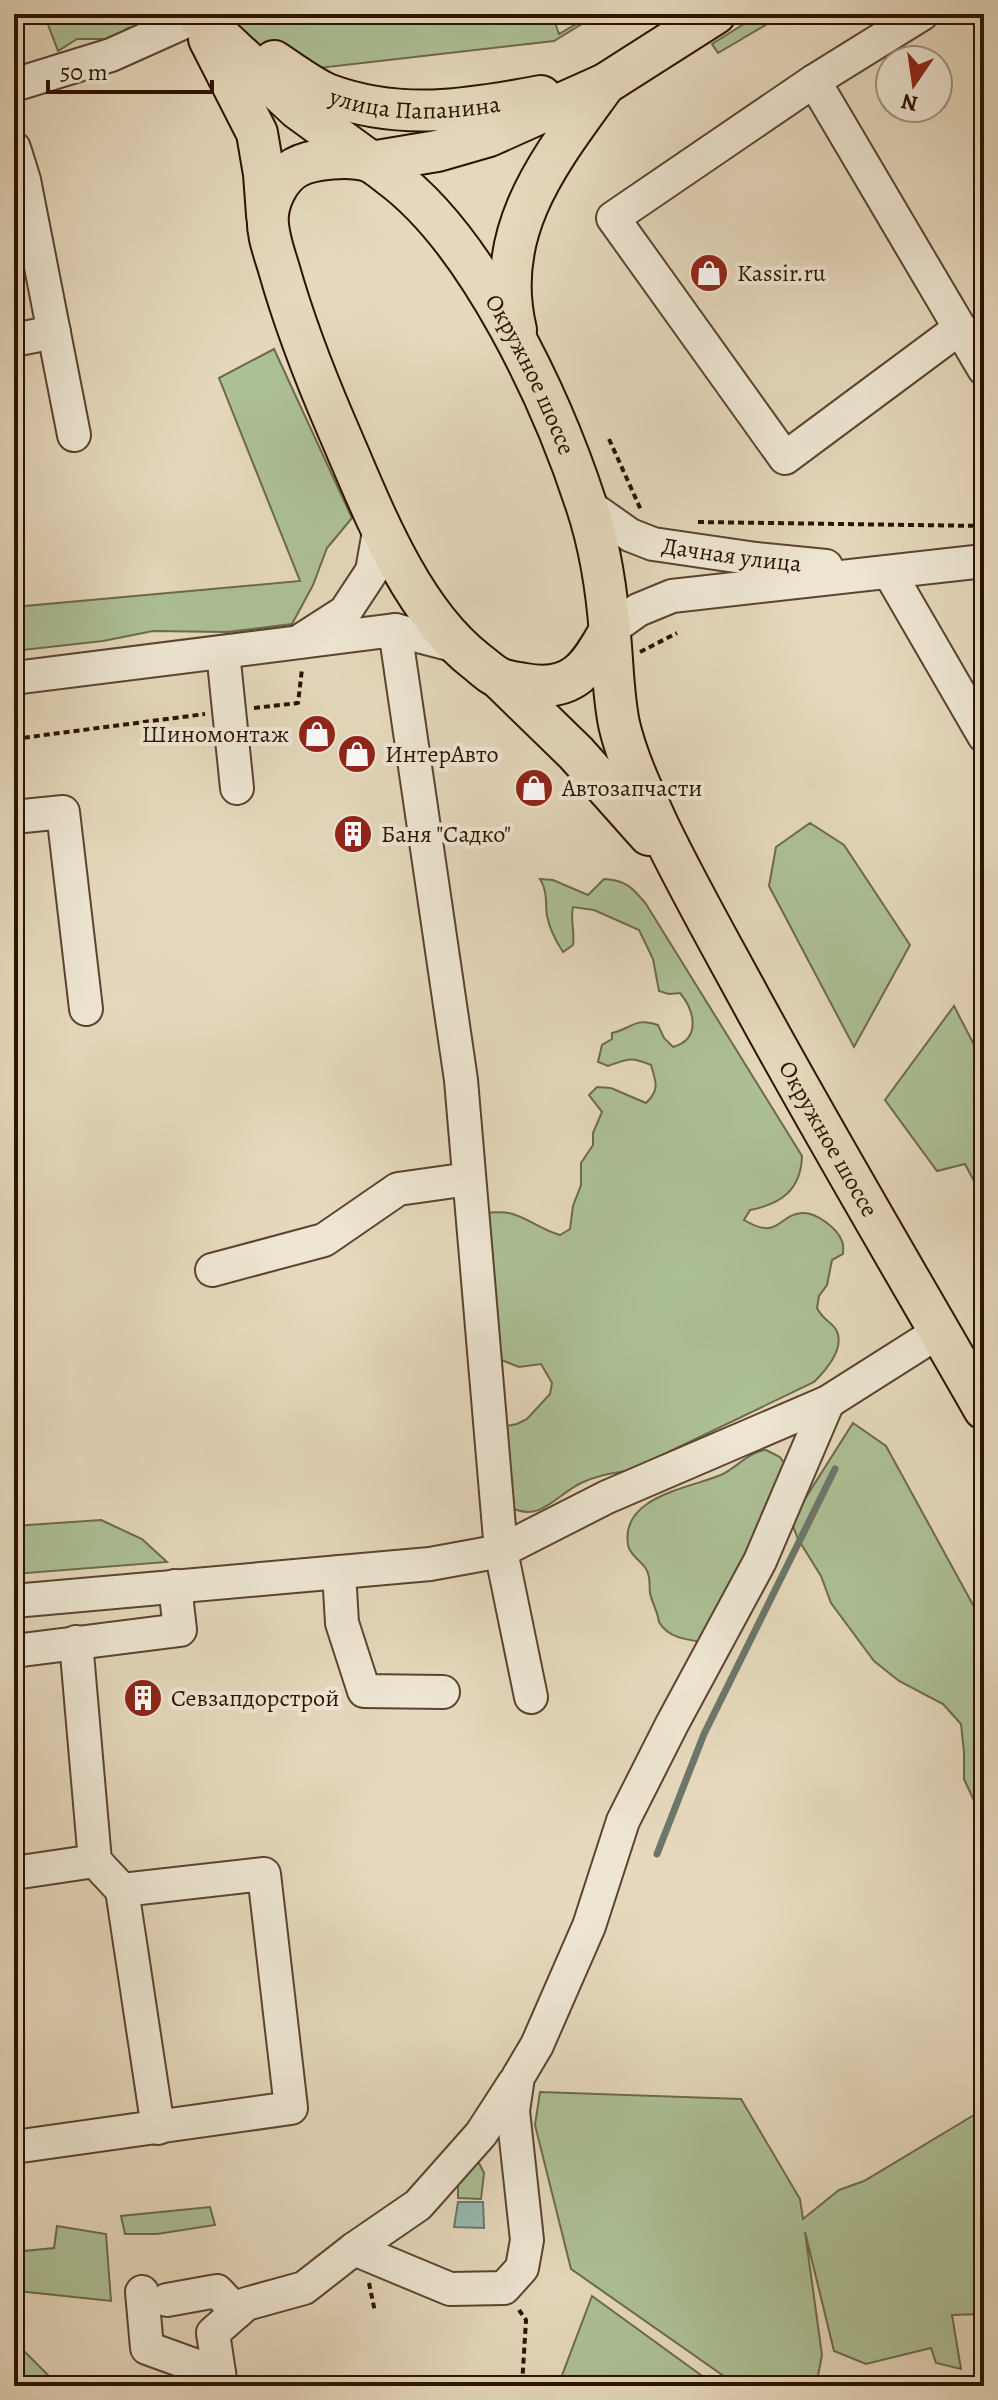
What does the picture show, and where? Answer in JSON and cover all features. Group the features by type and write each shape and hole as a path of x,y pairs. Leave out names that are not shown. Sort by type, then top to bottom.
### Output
{"main road":[{"name":"улица Папанина","path":"371,162 437,151 489,136 605,84 715,14"},
{"name":"улица Папанина","path":"198,15 324,93 378,109 452,111 605,84"},
{"name":"Окружное шоссе","path":"198,15 298,109 409,190 440,222 469,262 521,349 586,504 600,557 620,729 640,785 678,868 794,1079 984,1409"},
{"name":"Окружное шоссе","path":"198,15 257,133 271,240 312,370 380,526 410,583 457,646 500,679 576,753 678,868"},
{"name":"улица Папанина","path":"521,349 511,311 510,277 530,197 545,168 605,84"},
{"path":"267,216 276,188 289,171 313,160 371,162"},
{"name":"Окружное шоссе","path":"500,679 535,686 559,686 581,674 595,658 610,630"}],"street":[{"path":"922,14 814,81 613,218 785,458 960,328"},
{"path":"14,85 111,55 198,15"},
{"path":"814,81 984,369"},
{"path":"14,148 24,180 74,435"},
{"path":"14,340 54,332"},
{"name":"Дачная улица","path":"586,504 608,523 653,544 756,559 889,572"},
{"path":"300,654 345,612 372,571 380,526"},
{"name":"Дачная улица","path":"610,630 638,610 672,596 984,561"},
{"path":"889,572 984,736"},
{"path":"395,630 461,1080 501,1551 531,1697"},
{"path":"14,678 223,652 300,654 395,630 457,646"},
{"path":"223,652 237,788"},
{"path":"14,817 63,812 86,1009"},
{"path":"212,1270 324,1240 398,1189 469,1179"},
{"path":"14,1601 430,1564 501,1551 607,1497 828,1402 940,1331"},
{"path":"220,2380 213,2333 246,2304 304,2288 361,2262 418,2205 481,2134 518,2077 537,2045 589,1926 623,1821 760,1561 828,1402"},
{"path":"339,1572 342,1623 364,1691 443,1692"},
{"path":"14,1651 180,1630 175,1586"},
{"path":"76,1642 95,1861 122,1890 158,2128"},
{"path":"14,1873 95,1861"},
{"path":"14,2147 291,2108 264,1874 122,1890"},
{"path":"361,2262 450,2289 504,2288 522,2268 527,2240 513,2111 518,2077"},
{"path":"220,2380 147,2348 154,2296 217,2291 237,2312"}],"path":[{"path":"609,439 646,521"},
{"path":"692,521 984,526"},
{"path":"14,739 298,703 300,654"},
{"path":"361,2262 375,2312"},
{"path":"504,2288 526,2320 522,2386"}],"green space":[{"path":"44,14 166,14 128,28 111,39 77,39 58,51"},
{"path":"230,14 552,14 559,34 598,14 554,41 267,74"},
{"path":"760,14 784,14 718,53 712,44"},
{"path":"274,349 352,518 327,548 313,585 292,624 227,632 153,631 103,641 14,651 14,607 300,581 219,378"},
{"path":"810,823 844,845 910,945 854,1047 769,886 776,847"},
{"path":"540,879 553,880 588,895 604,879 618,881 633,889 646,904 802,1156 798,1178 787,1194 771,1204 750,1210 744,1220 756,1226 772,1228 794,1215 808,1213 831,1226 843,1243 843,1254 832,1260 827,1285 819,1296 817,1308 835,1328 837,1350 814,1382 631,1470 581,1483 532,1512 512,1508 501,1427 527,1419 550,1394 552,1383 541,1364 519,1367 499,1359 481,1213 509,1213 560,1235 570,1229 573,1206 581,1185 581,1163 593,1145 593,1133 602,1112 589,1095 597,1087 611,1088 646,1103 655,1090 651,1065 638,1060 625,1060 608,1066 598,1062 602,1045 612,1039 612,1033 644,1022 658,1025 673,1047 688,1038 693,1024 689,1008 680,993 659,991 653,959 639,930 594,910 573,907 573,945 563,952 550,926"},
{"path":"954,1006 984,1064 984,1200 965,1164 937,1171 885,1100"},
{"path":"853,1423 886,1446 984,1625 984,1834 982,1818 964,1779 961,1724 943,1704 899,1681 874,1661 831,1603 821,1576 793,1526 803,1502"},
{"path":"766,1450 780,1457 789,1470 704,1642 673,1635 659,1622 650,1593 648,1572 629,1549 629,1528 635,1515 661,1496 723,1474 749,1456"},
{"path":"101,1520 142,1539 167,1562 14,1574 14,1526"},
{"path":"540,2092 741,2099 800,2199 803,2219 839,2190 864,2181 979,2112 984,2120 984,2314 952,2315 961,2369 936,2363 931,2348 866,2364 834,2351 805,2232 822,2355 816,2386 738,2386 571,2269 535,2125"},
{"path":"477,2159 484,2173 481,2199 458,2198 458,2175"},
{"path":"210,2207 215,2225 157,2234 125,2234 121,2216"},
{"path":"57,2226 106,2234 111,2301 18,2291 14,2252 54,2248"},
{"path":"592,2296 716,2386 558,2386"},
{"path":"14,2341 59,2386 14,2386"}],"water":[{"path":"458,2202 483,2202 484,2228 454,2227"}],"waterway":[{"path":"657,1854 704,1734 835,1469"}],"place":[{"name":"Kassir.ru","path":"709,273"},
{"name":"Шиномонтаж","path":"317,734"},
{"name":"ИнтерАвто","path":"357,754"},
{"name":"Автозапчасти","path":"534,788"},
{"name":"Баня \"Садко\"","path":"353,834"},
{"name":"Севзапдорстрой","path":"143,1698"}]}
